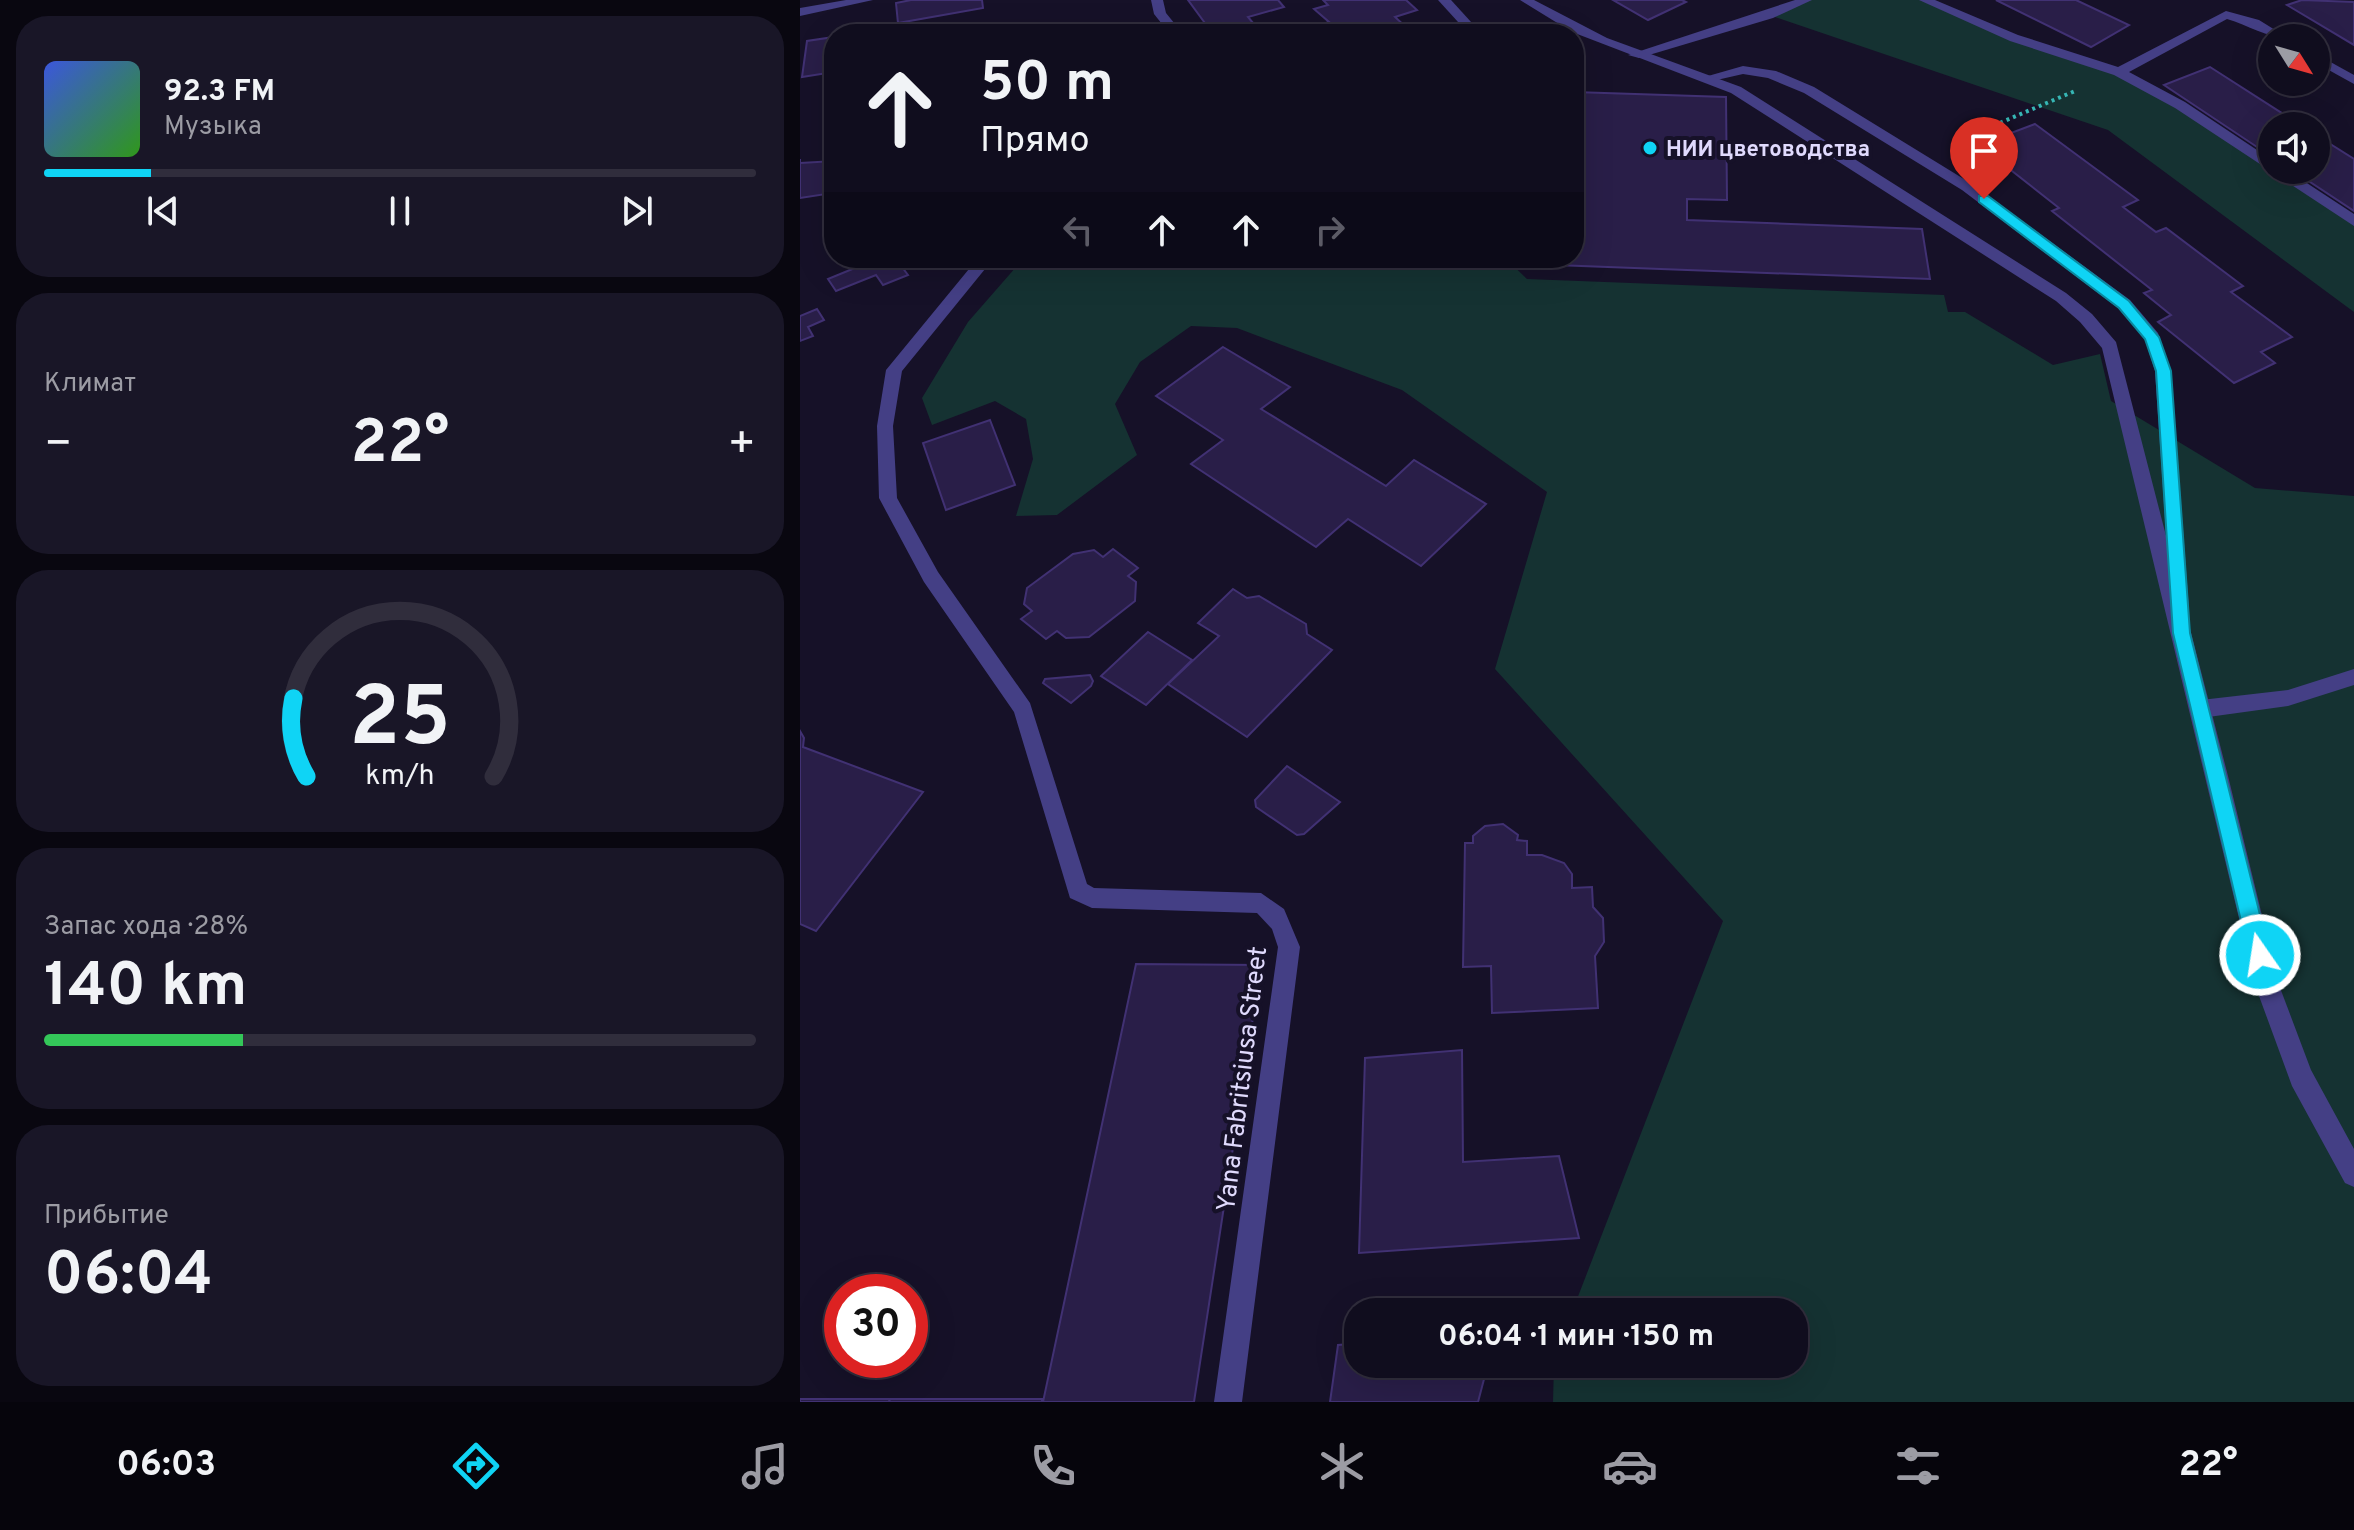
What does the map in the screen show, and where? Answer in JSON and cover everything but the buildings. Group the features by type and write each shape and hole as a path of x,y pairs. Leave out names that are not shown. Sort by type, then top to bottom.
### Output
{"street":[{"path":"800,12 867,0"},
{"path":"1157,0 1160,14 1168,24"},
{"path":"1444,0 1467,24"},
{"path":"1526,0 1563,24"},
{"path":"1634,55 1769,15 1806,0"},
{"path":"1925,0 2014,38 2119,72 2180,105 2258,157"},
{"path":"2119,72 2226,15 2258,25"},
{"path":"1584,35 1736,90 2061,297 2086,318 2110,346 2267,985 2301,1077 2354,1174"},
{"path":"2330,66 2354,80"},
{"path":"1708,78 1743,70 1771,74 1809,90 1967,187 2124,304 2152,337 2163,371 2182,633"},
{"path":"2298,184 2354,221"},
{"name":"Yana Fabritsiusa Street","path":"978,268 894,370 885,426 888,498 931,577 1023,709 1078,891 1092,898 1261,903 1274,912 1284,925 1289,947 1228,1402"},
{"path":"2201,709 2288,698 2354,677"}],"path":[{"path":"1949,144 2119,72"}],"green space":[{"path":"1806,0 1925,0 2014,38 2119,72 2258,160 2258,184 2296,184 2354,221 2354,312 2108,130 1769,15"},
{"path":"1015,268 1515,268 1527,279 1944,295 1948,312 1965,312 2053,365 2100,354 2111,401 2255,488 2354,496 2354,1402 1553,1402 1554,1378 1808,1378 1808,1298 1577,1298 1723,921 1495,669 1547,492 1402,390 1237,328 1191,326 1140,362 1115,404 1137,455 1057,515 1016,516 1033,459 1026,419 995,401 932,425 922,398 968,322"}],"place":[{"name":"НИИ цветоводства","path":"1650,148"}],"route":[{"path":"1984,199 2124,304 2152,337 2163,371 2182,633 2260,955"}]}
